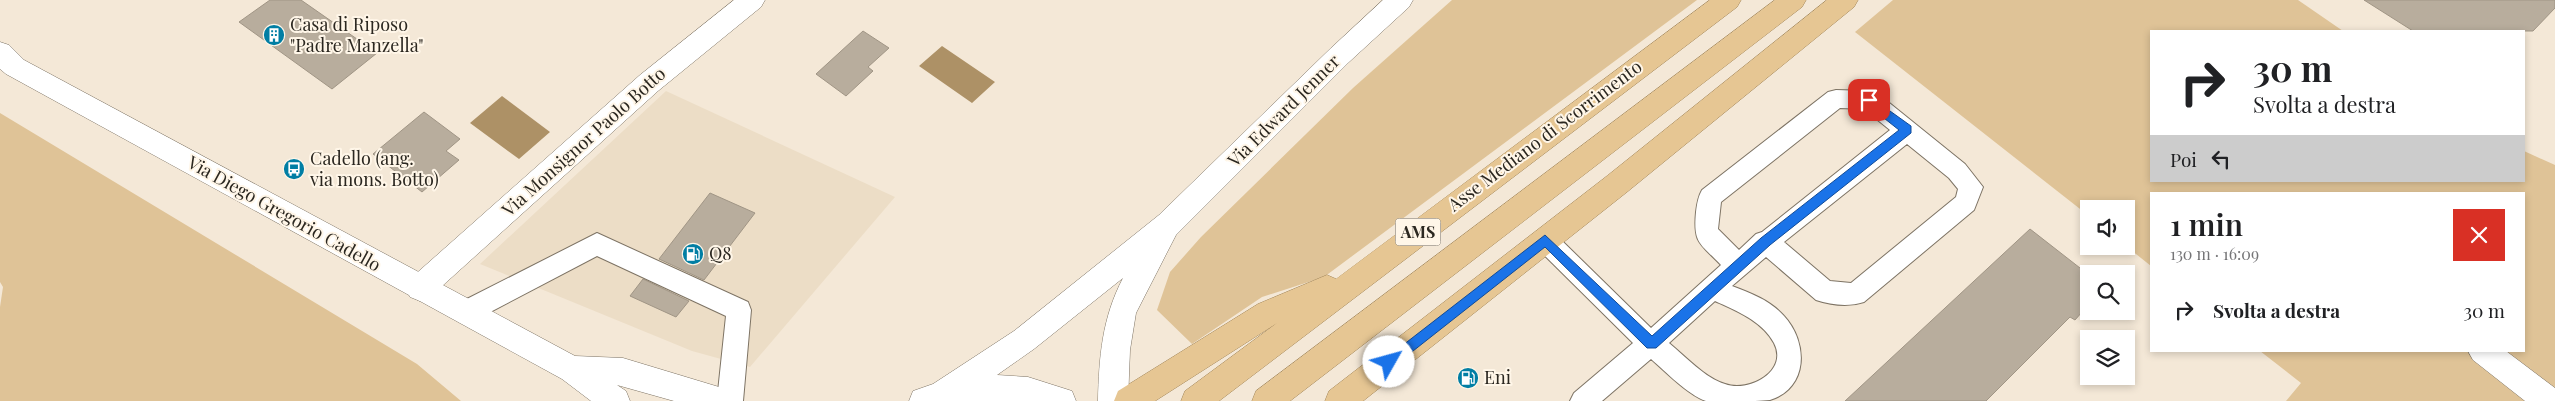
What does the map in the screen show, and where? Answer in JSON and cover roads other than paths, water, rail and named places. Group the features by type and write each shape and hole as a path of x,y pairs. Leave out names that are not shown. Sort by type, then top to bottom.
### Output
{"highway":[{"name":"Asse Mediano di Scorrimento","path":"1196,401 1640,64 1728,0"},
{"name":"AMS","path":"1267,401 1793,0"},
{"path":"1342,400 1845,0"},
{"path":"1130,401 1268,313 1365,272"}],"street":[{"name":"Via Monsignor Paolo Botto","path":"420,288 648,83 752,0"},
{"name":"Via Edward Jenner","path":"934,398 1024,340 1169,224 1339,56 1400,0"},
{"name":"Via Diego Gregorio Cadello","path":"0,52 15,67 572,369 615,401"},
{"name":"Via Edward Jenner","path":"1113,401 1114,360 1118,332 1126,302 1169,224"},
{"path":"2484,352 2548,401"},
{"name":"Via Diego Gregorio Cadello","path":"572,369 623,372 719,401"},
{"path":"572,369 600,401"},
{"path":"934,398 981,389 1017,390 1061,401"}],"lane":[{"path":"1738,265 1706,233 1710,197 1836,99 1869,100 1957,171 1971,187 1966,203 1855,294 1825,292 1766,241"},
{"path":"1583,401 1651,344 1711,288 1766,241 1907,130"},
{"path":"1545,240 1651,344 1712,391 1725,397 1752,399 1776,390 1789,370 1790,359 1789,348 1778,326 1758,310 1711,288"},
{"path":"466,312 596,244 738,310 730,401"}],"place":[{"name":"Casa di Riposo \"Padre Manzella\"","path":"274,35"},
{"name":"Cadello (ang. via mons. Botto)","path":"294,169"},
{"name":"Q8","path":"693,254"},
{"name":"Eni","path":"1468,378"}]}
